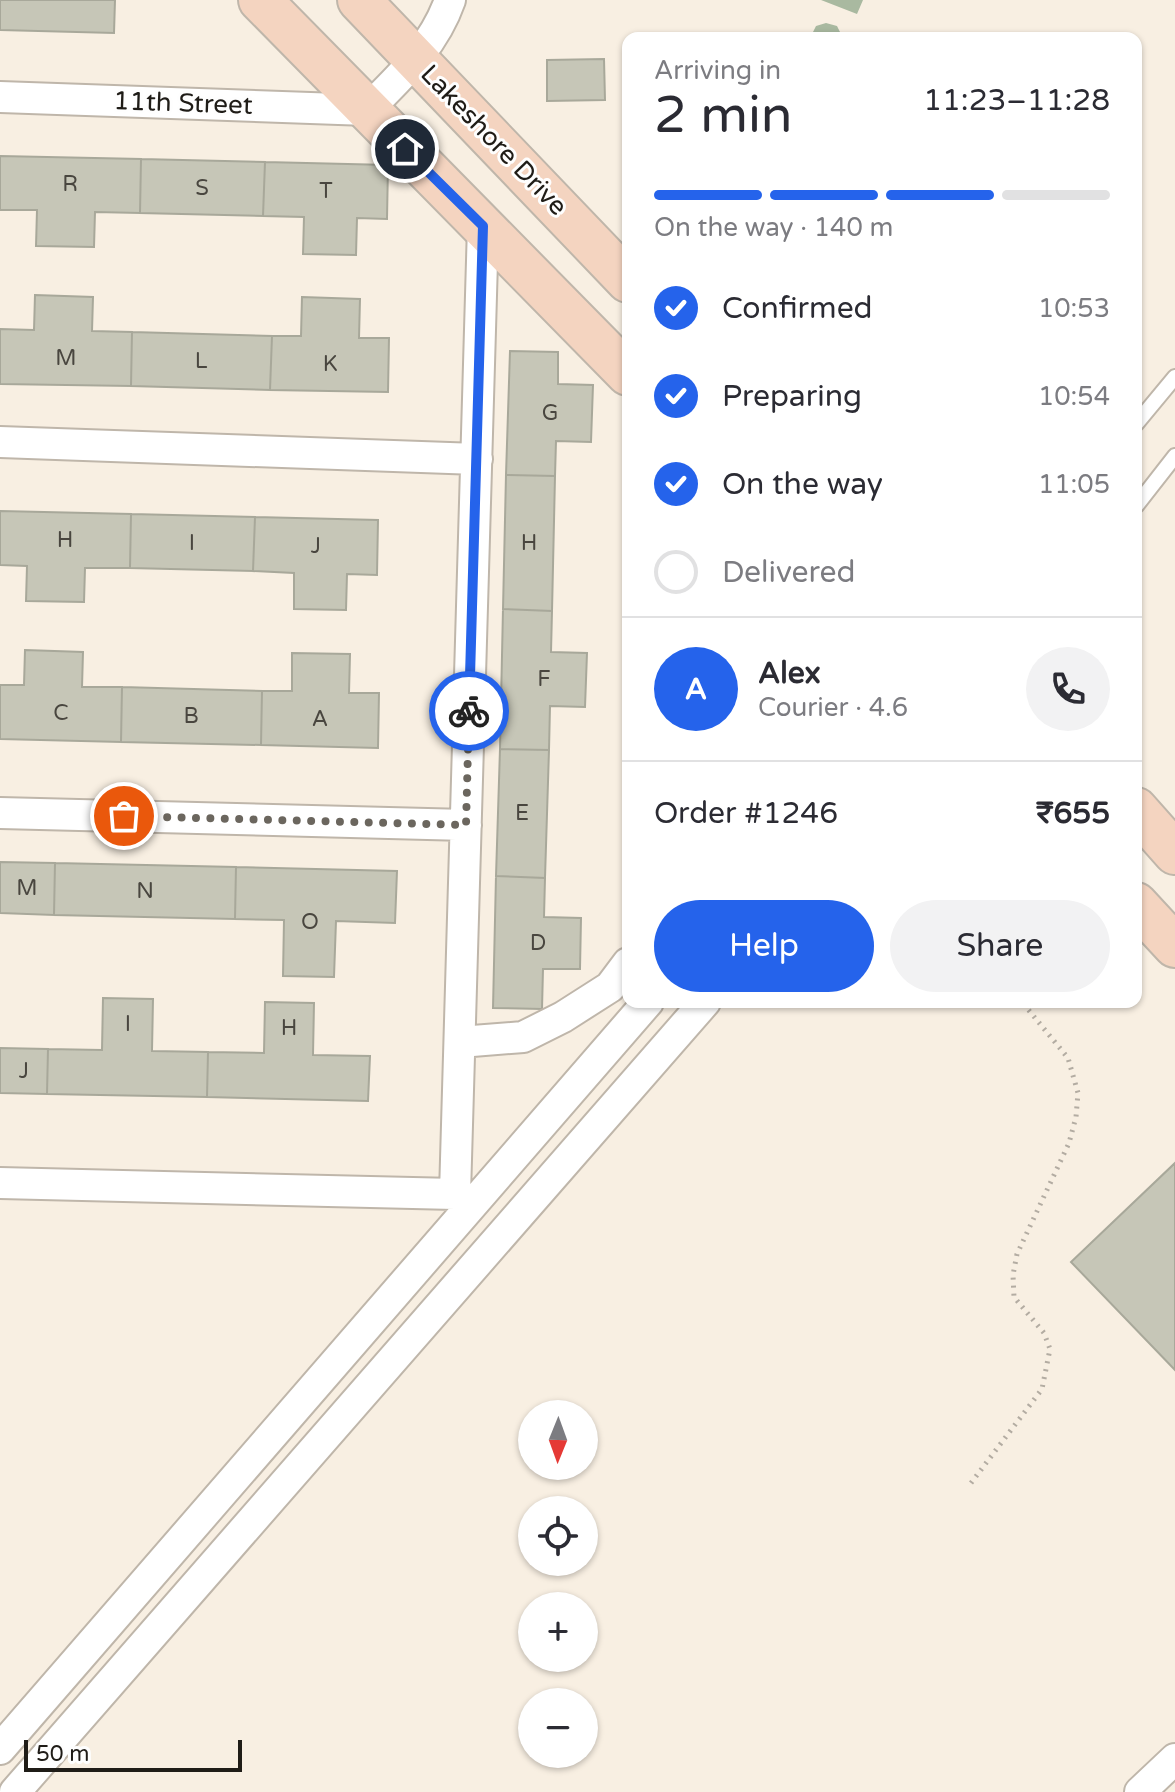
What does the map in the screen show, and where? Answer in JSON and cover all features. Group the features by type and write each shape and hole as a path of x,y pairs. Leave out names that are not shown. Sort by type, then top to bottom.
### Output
{"street":[{"path":"260,0 622,368"},
{"name":"Lakeshore Drive","path":"359,0 622,275"},
{"path":"367,110 417,59 443,18 450,0"},
{"name":"11th Street","path":"0,97 367,110"},
{"path":"0,1183 455,1194 483,226"},
{"path":"0,442 477,459"},
{"path":"0,813 466,825"},
{"path":"1142,816 1175,853"},
{"path":"1142,910 1175,946"},
{"path":"460,1042 523,1037 563,1017 610,987 622,971"},
{"path":"0,1749 643,1008"},
{"path":"15,1792 700,1008"},
{"path":"1140,1792 1175,1759"}],"lane":[{"path":"1142,417 1175,377"},
{"path":"1142,498 1175,456"}],"path":[{"path":"971,1483 1042,1389 1048,1372 1050,1349 1044,1333 1014,1297 1013,1275 1017,1254 1069,1143 1078,1093 1068,1058 1027,1008"}],"shaded area":[{"path":"821,0 863,0 857,14"},
{"path":"826,23 837,26 840,32 813,32 816,26"}],"building":[{"path":"0,0 115,0 114,33 0,30"},
{"path":"604,59 605,100 547,101 547,60"},
{"path":"0,156 141,159 140,213 95,212 94,247 36,246 37,210 0,210"},
{"path":"141,159 265,162 263,216 140,213"},
{"path":"265,162 388,165 387,219 357,218 356,255 303,254 304,217 263,216"},
{"path":"35,295 93,297 92,331 132,332 131,386 0,384 0,329 34,330"},
{"path":"302,297 360,299 359,338 389,338 388,392 270,390 272,336 301,336"},
{"path":"132,332 272,336 270,390 131,386"},
{"path":"510,351 558,352 558,384 593,385 591,442 556,441 555,476 506,475"},
{"path":"506,475 555,476 552,611 503,609"},
{"path":"0,511 131,514 130,568 85,568 84,602 26,601 27,566 0,565"},
{"path":"131,514 255,517 253,571 130,568"},
{"path":"255,517 378,520 377,575 347,574 346,610 294,609 294,573 253,571"},
{"path":"503,609 552,611 551,652 587,653 585,707 550,706 549,750 500,749"},
{"path":"25,650 83,652 82,687 122,687 121,742 0,739 0,685 24,685"},
{"path":"292,653 350,654 349,693 379,693 378,748 261,745 262,691 292,691"},
{"path":"122,687 262,691 261,745 121,742"},
{"path":"500,749 549,750 545,878 496,876"},
{"path":"0,862 55,863 54,915 0,913"},
{"path":"55,863 236,867 235,919 54,915"},
{"path":"236,867 397,871 395,923 336,921 334,977 283,976 284,920 235,919"},
{"path":"496,876 545,878 544,917 581,918 580,969 543,969 542,1009 493,1008"},
{"path":"103,998 153,999 152,1051 208,1052 207,1097 47,1094 48,1049 102,1050"},
{"path":"265,1002 314,1003 313,1055 370,1056 368,1101 207,1097 208,1052 264,1053"},
{"path":"0,1048 48,1049 47,1094 0,1093"},
{"path":"1175,1163 1175,1370 1071,1262"}],"way so far":[{"path":"124,816 466,825 469,711"}],"route":[{"path":"405,149 483,226 469,711"}]}
